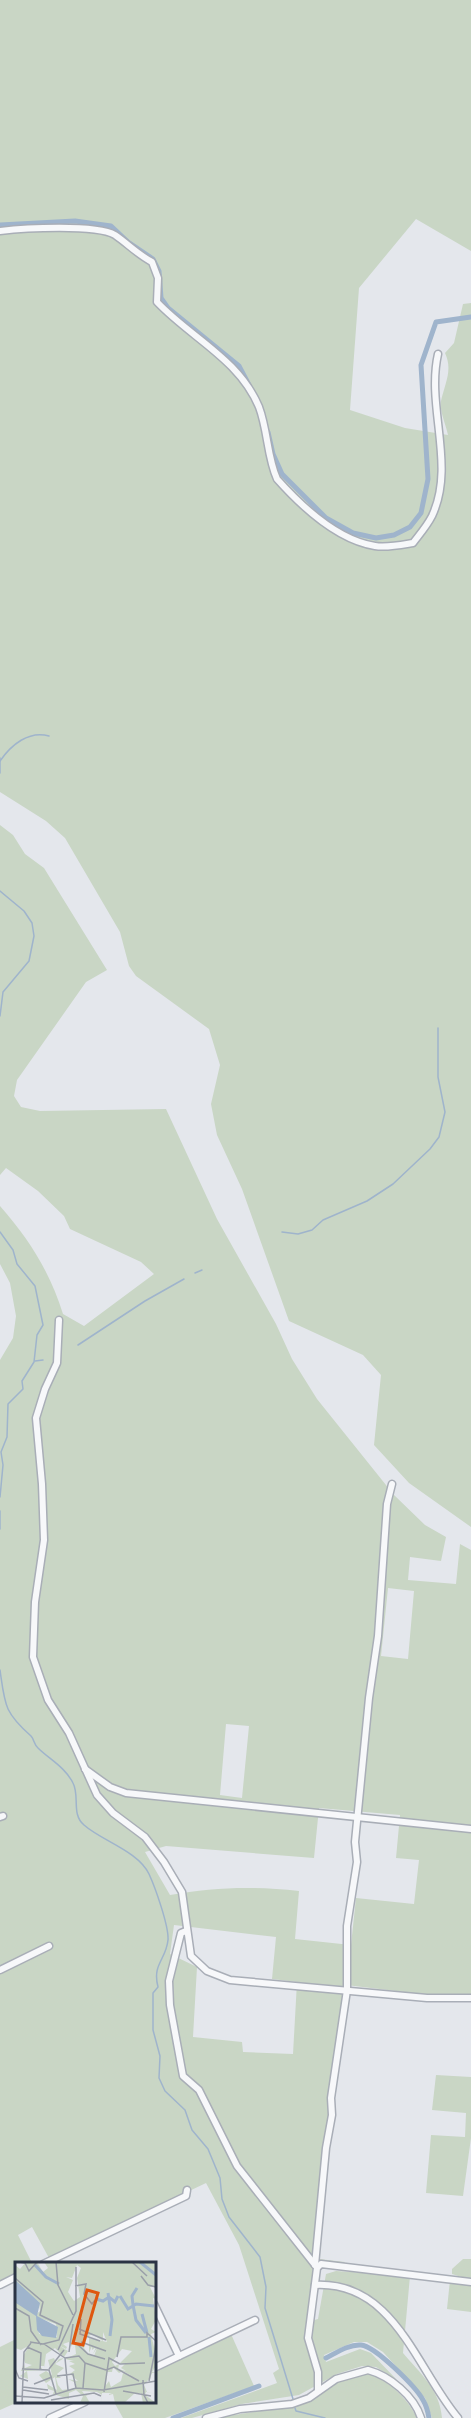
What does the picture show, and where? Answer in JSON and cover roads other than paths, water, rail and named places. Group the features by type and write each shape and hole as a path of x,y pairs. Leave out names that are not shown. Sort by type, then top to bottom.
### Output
{"street":[{"path":"0,231 76,229 113,234 134,252 152,262 158,278 157,302 173,318 233,366 253,397 264,424 272,467 277,479 338,532 361,543 378,547 412,543 431,517 441,481 433,387 438,354"},
{"path":"59,1320 57,1363 45,1389 36,1418 44,1540 35,1602 33,1657 45,1694 69,1733 83,1768 104,1804 145,1837 164,1862 182,1892 191,1956 199,1966 230,1980 427,1998 471,1998"},
{"path":"318,2391 318,2372 308,2338 315,2285 326,2148 332,2115 331,2098 347,1990 348,1926 354,1891 358,1816 369,1698 378,1636 387,1503 392,1484"},
{"path":"83,1768 110,1787 126,1793 297,1813 358,1816 471,1829"},
{"path":"186,1931 181,1933 169,1981 170,2005 183,2076 199,2090 237,2166 316,2266"},
{"path":"0,1970 49,1946"},
{"path":"47,2262 186,2196 187,2190"},
{"path":"316,2266 333,2265 471,2282"},
{"path":"0,2285 15,2278"},
{"path":"315,2285 335,2284 369,2297 393,2322 458,2418"},
{"path":"156,2308 179,2356"},
{"path":"156,2367 255,2320"},
{"path":"206,2418 240,2409 292,2404 309,2398 336,2379 368,2370 396,2385 416,2406 421,2418"},
{"path":"50,2418 83,2403"}],"waterway":[{"path":"0,225 75,221 111,226 128,242 153,259 159,271 161,298 168,308 239,366 249,385"},
{"path":"268,432 273,454 282,474 326,518 353,533 376,538 394,535 410,527 421,513 428,479 421,365 436,322 471,317"},
{"path":"0,761 21,740 34,735 49,736"},
{"path":"0,758 0,773"},
{"path":"0,891 24,911 32,923 34,936 29,961 3,992 0,1016"},
{"path":"282,1232 298,1234 312,1230 323,1220 367,1201 393,1184 430,1149 439,1137 445,1112 438,1077 438,1028"},
{"path":"0,1232 13,1250 17,1264 35,1286 43,1325 37,1335 34,1362 22,1381 23,1389 8,1404 7,1437 1,1452 3,1465 0,1497"},
{"path":"195,1273 202,1270"},
{"path":"78,1345 145,1301 184,1279"},
{"path":"35,1361 43,1360"},
{"path":"0,1511 0,1529"},
{"path":"0,1670 5,1700 11,1714 32,1737 37,1747 70,1777 75,1788 80,1821 137,1859 152,1880 168,1934 167,1947 158,1967 158,1987 153,1993 153,2030 160,2056 159,2078 165,2091 185,2110 192,2130 208,2149 220,2178 222,2199 229,2217 260,2257 266,2287 265,2308 293,2399"},
{"path":"326,2358 352,2346 361,2345 376,2352 395,2368 419,2394 429,2418"},
{"path":"173,2418 259,2386"},
{"path":"295,2408 296,2411 325,2418"}]}
